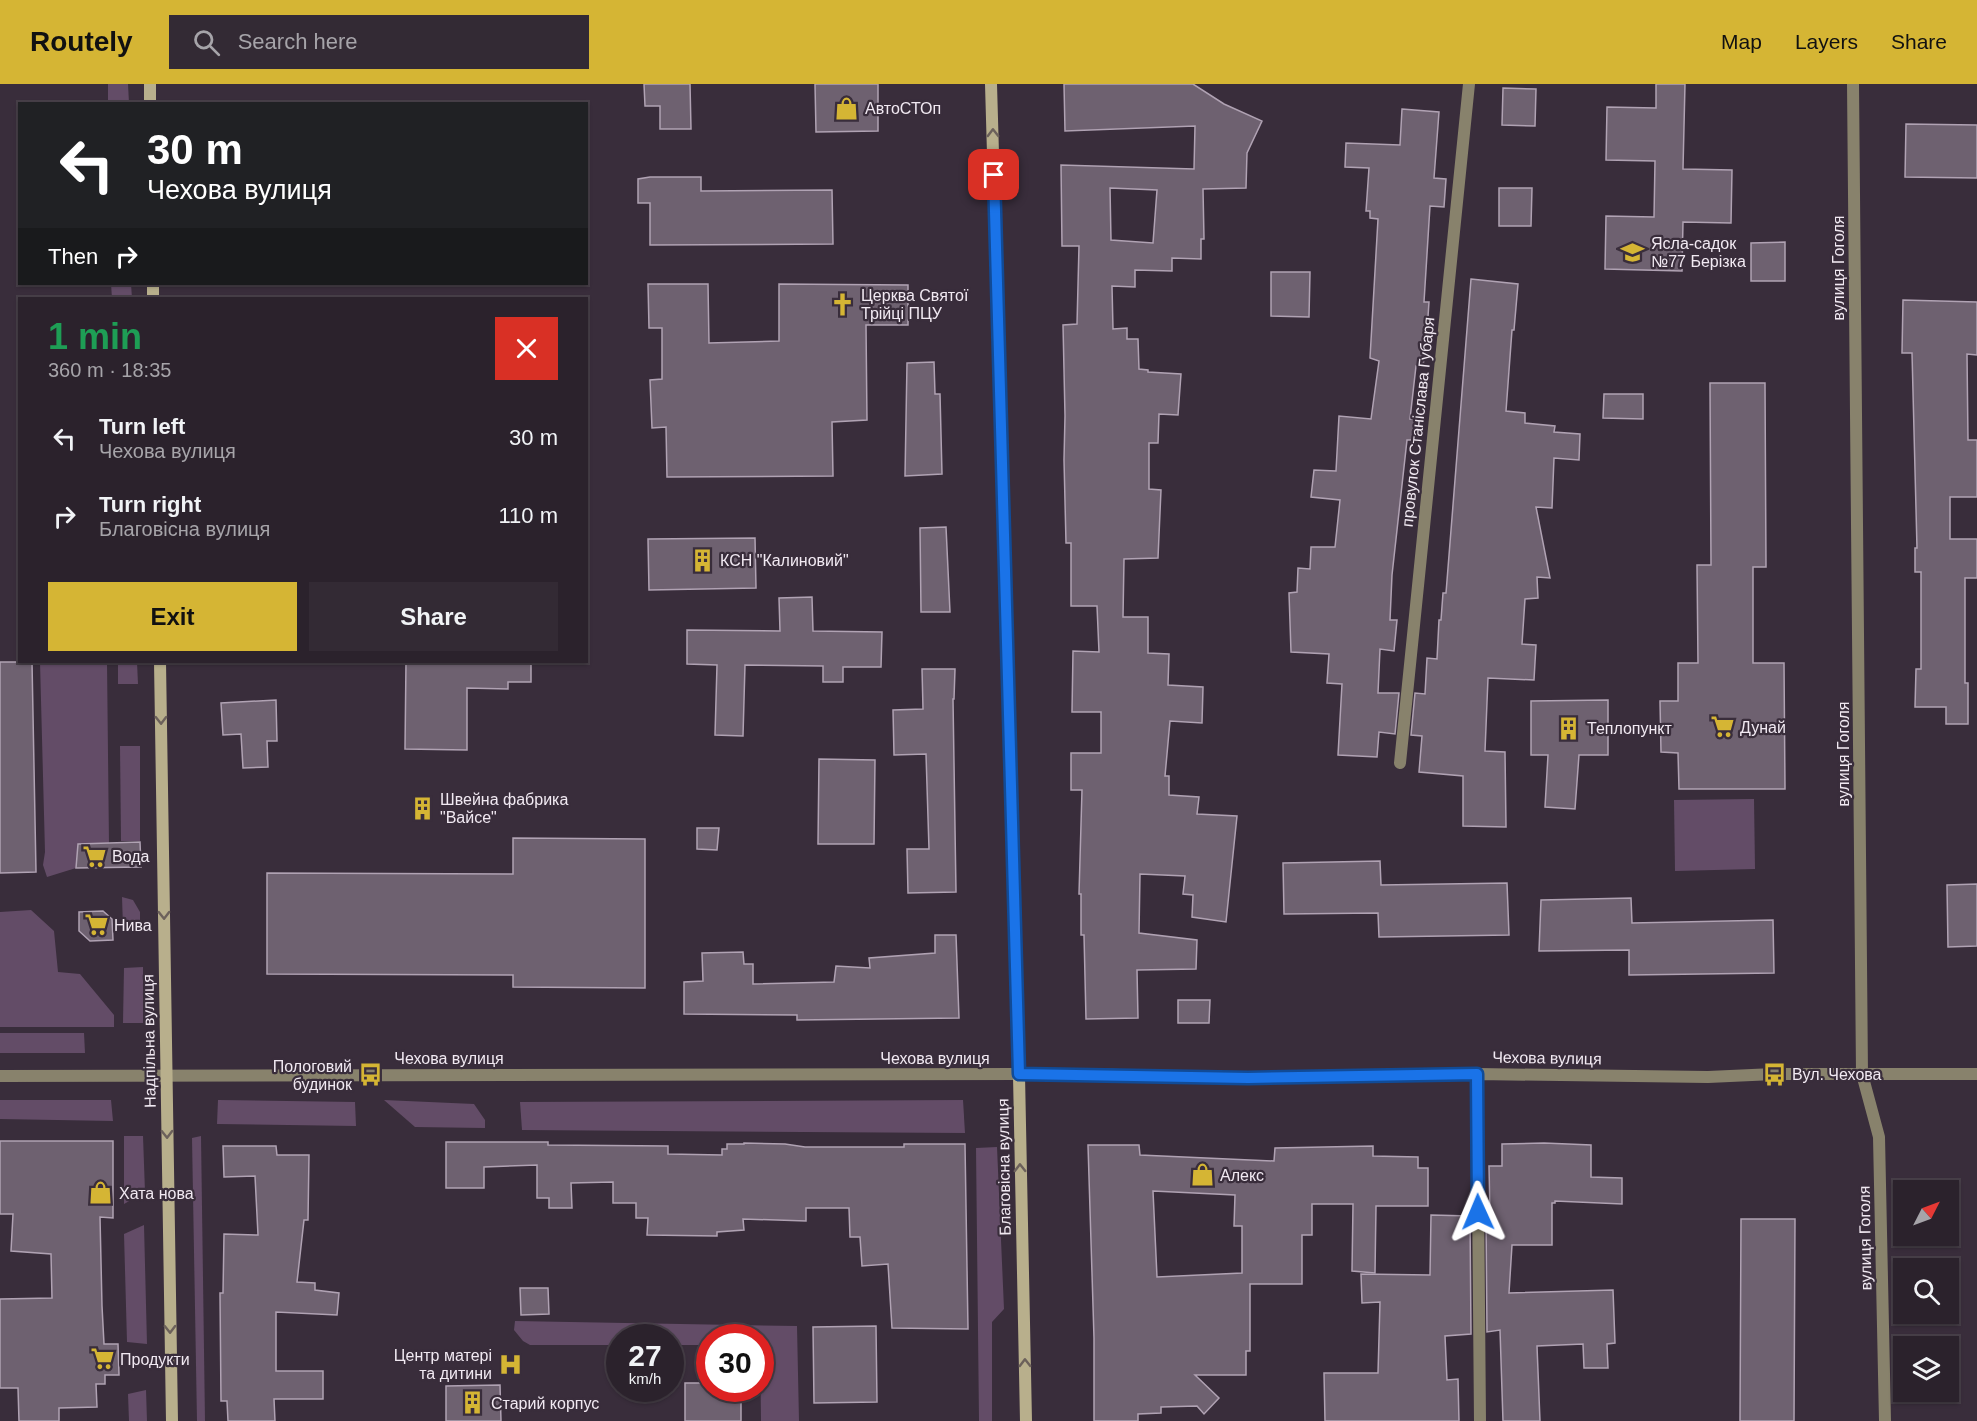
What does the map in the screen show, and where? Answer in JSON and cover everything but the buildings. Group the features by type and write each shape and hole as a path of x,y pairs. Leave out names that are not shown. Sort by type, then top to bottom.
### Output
{"main road":[{"path":"150,84 150,102"},
{"name":"Благовісна вулиця","path":"992,84 1019,1074 1026,1421"},
{"name":"Надпільна вулиця","path":"160,663 172,1421"}],"street":[{"name":"провулок Станіслава Губаря","path":"1400,762 1469,84"},
{"name":"вулиця Гоголя","path":"1853,84 1862,1074 1879,1137 1885,1421"},
{"name":"Чехова вулиця","path":"0,1076 1019,1074 1248,1078 1477,1074 1708,1077 1977,1074"},
{"path":"1477,1074 1480,1421"}],"shaded area":[{"path":"108,84 128,84 129,102 108,102"},
{"path":"111,285 131,285 132,297 112,297"},
{"path":"40,663 107,663 109,844 78,844 76,868 47,877 43,865 45,852"},
{"path":"118,663 137,663 138,684 118,684"},
{"path":"120,746 140,746 140,841 121,841"},
{"path":"1754,799 1755,869 1675,871 1674,800"},
{"path":"122,897 133,900 140,912 140,927 123,927"},
{"path":"31,910 54,931 58,972 80,974 114,1015 114,1027 0,1027 0,912"},
{"path":"143,967 143,1023 123,1023 124,968"},
{"path":"0,1033 84,1033 85,1053 0,1053"},
{"path":"0,1100 111,1100 113,1121 0,1119"},
{"path":"218,1100 355,1102 356,1126 217,1124"},
{"path":"384,1100 474,1104 485,1120 485,1128 415,1127"},
{"path":"963,1100 965,1133 522,1130 520,1102"},
{"path":"124,1136 143,1136 145,1192 124,1204"},
{"path":"201,1136 205,1421 197,1421 192,1138"},
{"path":"997,1147 1004,1309 992,1322 992,1421 979,1421 976,1148"},
{"path":"144,1225 147,1344 127,1342 124,1234"},
{"path":"515,1321 696,1324 696,1345 684,1345 684,1324 606,1324 606,1345 530,1345 523,1341 514,1330"},
{"path":"774,1326 797,1326 799,1421 761,1421 761,1402 774,1402"},
{"path":"146,1390 147,1421 129,1421 128,1394"}],"place":[{"name":"АвтоСТОп","path":"847,108"},
{"name":"Ясла-садок №77 Берізка","path":"1633,252"},
{"name":"Церква Святої Трійці ПЦУ","path":"843,304"},
{"name":"КСН \"Калиновий\"","path":"702,560"},
{"name":"Дунай","path":"1722,727"},
{"name":"Теплопункт","path":"1569,728"},
{"name":"Швейна фабрика \"Вайсе\"","path":"422,808"},
{"name":"Вода","path":"94,856"},
{"name":"Нива","path":"96,925"},
{"name":"Вул. Чехова","path":"1774,1074"},
{"name":"Пологовий будинок","path":"370,1075"},
{"name":"Алекс","path":"1202,1175"},
{"name":"Хата нова","path":"101,1193"},
{"name":"Продукти","path":"102,1359"},
{"name":"Центр матері та дитини","path":"510,1364"},
{"name":"Старий корпус","path":"473,1403"}],"route":[{"path":"994,175 1019,1074 1248,1078 1477,1074 1478,1212"}]}
